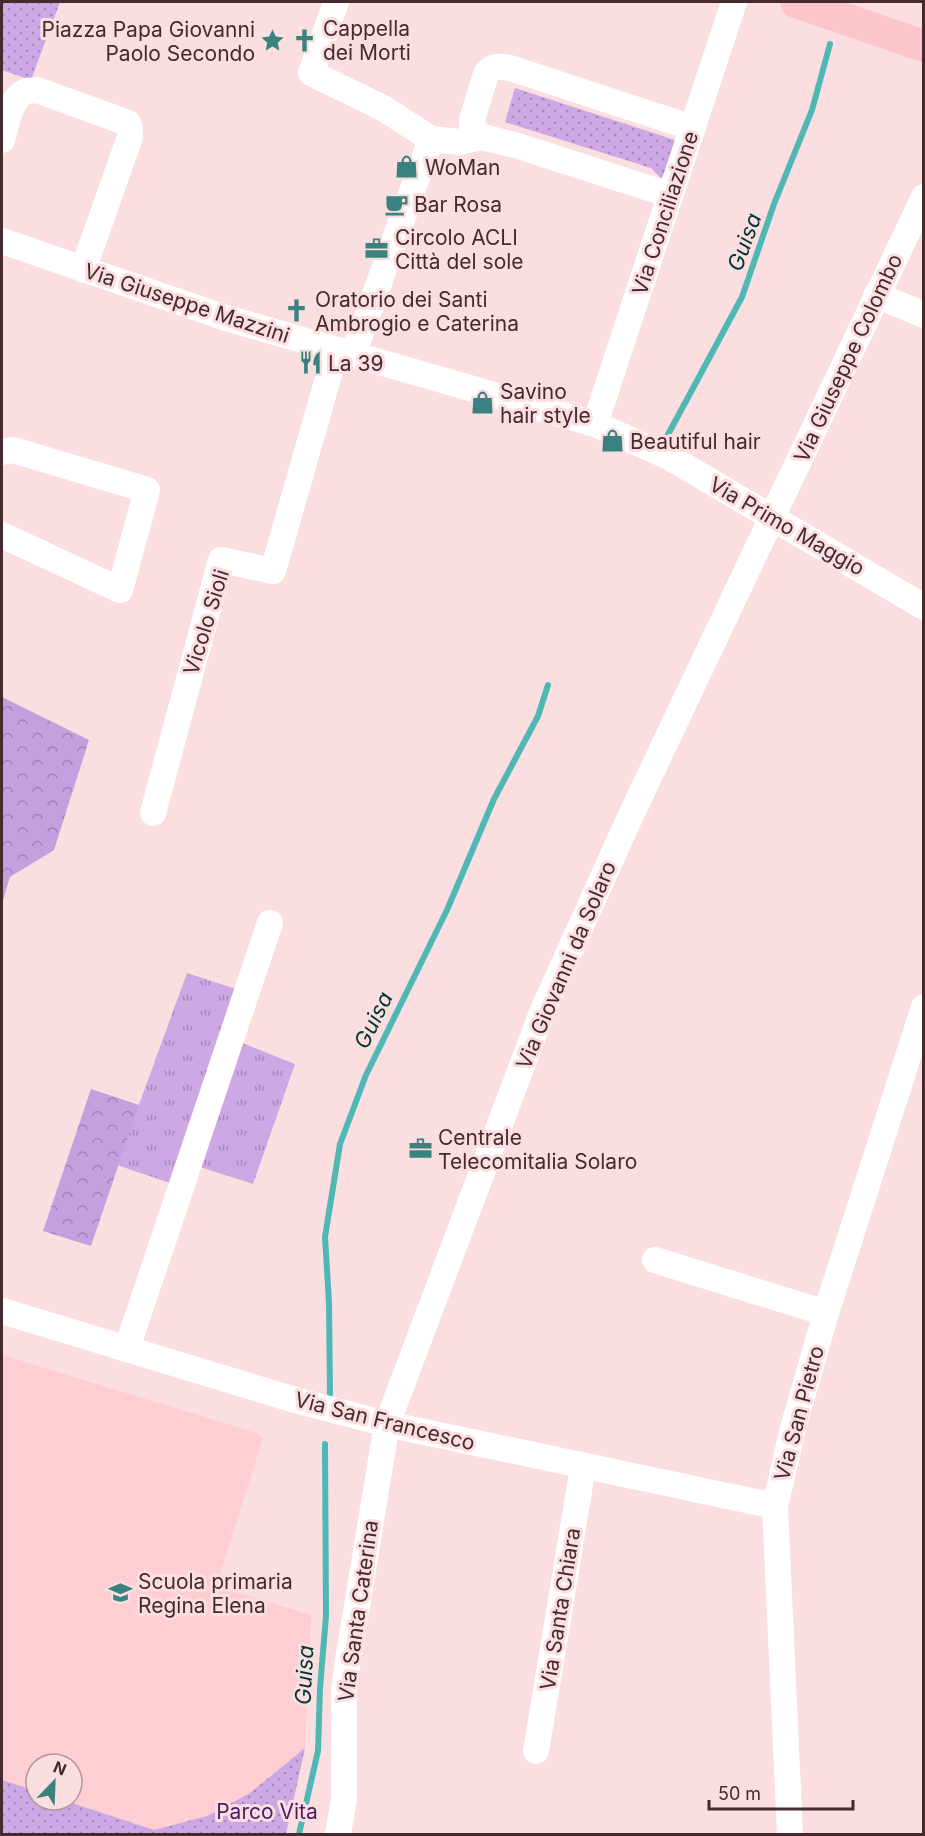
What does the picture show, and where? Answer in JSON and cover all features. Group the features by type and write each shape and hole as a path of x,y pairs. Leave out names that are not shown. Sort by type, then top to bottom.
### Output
{"main road":[{"path":"796,2 924,46"}],"street":[{"path":"336,2 311,73 383,108 431,139 459,142 482,137 515,145 670,195"},
{"name":"Via Conciliazione","path":"595,424 734,2"},
{"path":"482,137 472,127 472,120 486,74 496,66 510,68 693,128"},
{"path":"2,140 17,98 26,92 37,90 128,123 130,137 83,270"},
{"path":"344,352 431,139"},
{"name":"Via Giuseppe Colombo","path":"772,518 924,198"},
{"name":"Via Giuseppe Mazzini","path":"2,241 226,318 595,424 648,448"},
{"path":"876,295 924,315"},
{"name":"Vicolo Sioli","path":"153,813 221,560 273,571 344,352"},
{"name":"Via Primo Maggio","path":"648,448 669,457 924,607"},
{"path":"2,452 13,450 147,490 120,590 2,535"},
{"name":"Via Giovanni da Solaro","path":"387,1424 543,1010 630,815 772,518"},
{"path":"127,1348 270,923"},
{"name":"Via San Pietro","path":"790,1834 775,1506 826,1313 924,1007"},
{"path":"655,1260 826,1313"},
{"name":"Via San Francesco","path":"2,1311 295,1400 387,1424 775,1506"},
{"name":"Via Santa Caterina","path":"338,1834 344,1799 344,1701 347,1666 387,1424"},
{"name":"Via Santa Chiara","path":"536,1752 583,1467"}],"shaded area":[{"name":"Scuola primaria Regina Elena","path":"2,1355 257,1433 263,1438 216,1586 311,1615 305,1748 250,1793 207,1816 154,1830 84,1807 84,1752 24,1752 24,1787 2,1780"}],"green space":[{"path":"2,2 60,2 31,80 2,70"},
{"path":"515,88 678,141 669,170 661,178 651,168 505,122"},
{"path":"2,697 89,740 54,850 10,877 2,903"},
{"path":"187,973 236,989 170,1183 117,1165"},
{"path":"242,1043 295,1064 253,1184 200,1167"},
{"path":"91,1089 139,1105 91,1246 43,1231"},
{"name":"Parco Vita","path":"305,1748 286,1834 2,1834 2,1780 24,1787 24,1812 84,1812 84,1807 154,1830 207,1816 250,1793"}],"waterway":[{"name":"Guisa","path":"664,442 742,297 774,204 812,110 830,44"},
{"name":"Guisa","path":"330,1394 329,1303 325,1237 340,1144 366,1075 447,910 494,799 538,716 548,685"},
{"name":"Guisa","path":"299,1834 318,1751 326,1616 325,1444"}],"place":[{"name":"Cappella dei Morti","path":"305,40"},
{"name":"Piazza Papa Giovanni Paolo Secondo","path":"273,41"},
{"name":"WoMan","path":"407,167"},
{"name":"Bar Rosa","path":"396,204"},
{"name":"Circolo ACLI Città del sole","path":"377,249"},
{"name":"Oratorio dei Santi Ambrogio e Caterina","path":"297,311"},
{"name":"La 39","path":"310,363"},
{"name":"Savino hair style","path":"482,403"},
{"name":"Beautiful hair","path":"612,441"},
{"name":"Centrale Telecomitalia Solaro","path":"420,1149"},
{"name":"Scuola primaria Regina Elena","path":"120,1593"}]}
